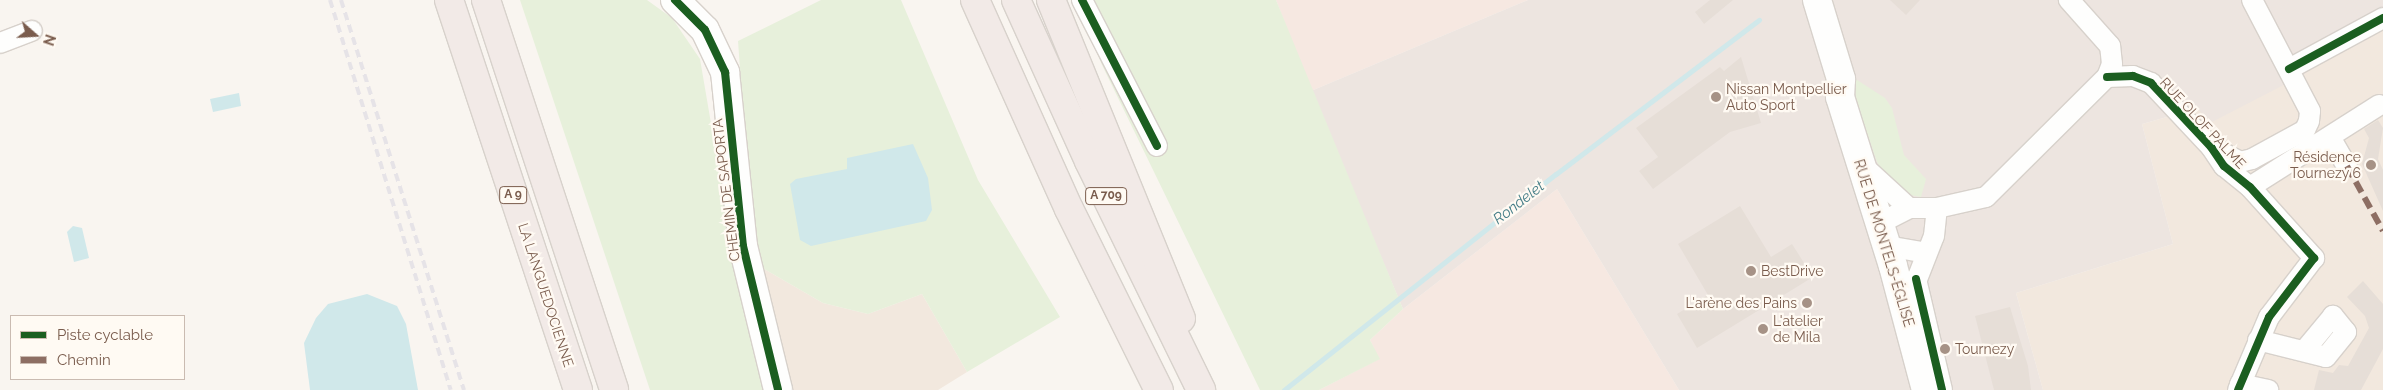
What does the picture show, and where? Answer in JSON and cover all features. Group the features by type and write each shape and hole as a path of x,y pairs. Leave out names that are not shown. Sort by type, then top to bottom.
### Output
{"highway":[{"name":"LA LANGUEDOCIENNE","path":"449,0 578,390"},
{"name":"A 9","path":"486,0 614,390"},
{"path":"954,0 1069,209"},
{"name":"A 709","path":"975,0 1069,209 1159,390"},
{"name":"A 709","path":"1016,0 1101,186 1203,390"},
{"path":"1051,0 1168,278 1203,390"}],"main road":[{"name":"CHEMIN DE SAPORTA","path":"675,0 705,30 725,72 743,246 778,390"},
{"name":"RUE DE MONTELS-ÉGLISE","path":"1798,0 1825,85 1840,98"},
{"name":"RUE DE MONTELS-ÉGLISE","path":"1817,0 1842,79 1840,98 1883,235 1926,390"}],"street":[{"path":"1082,0 1157,146"},
{"path":"1860,164 1909,208 1937,208 1986,197 2107,78 2112,64 2110,46 2069,0"},
{"path":"2211,147 2240,162 2252,159 2304,130 2310,111 2252,0"},
{"path":"2289,69 2383,18"},
{"path":"0,43 32,31"},
{"name":"RUE OLOF PALME","path":"2107,78 2134,76 2151,83 2211,147 2224,166 2250,187 2314,258 2269,317 2258,340"},
{"path":"2250,187 2382,104"},
{"path":"2330,137 2348,166"},
{"path":"1909,208 1883,235 1926,253"},
{"path":"1905,312 1934,236 1937,208"},
{"name":"RUE DE MONTELS-ÉGLISE","path":"1916,279 1942,390"},
{"path":"2268,390 2239,387 2258,340 2304,351"}],"shaded area":[{"path":"1276,0 1528,0 1311,91"},
{"path":"1528,0 2383,0 2383,20 2301,76 2212,122 2189,102 2167,117 2142,124 2173,244 2016,293 2043,390 1679,390 1557,189 1403,309 1311,91"},
{"path":"2383,20 2383,390 2043,390 2016,293 2173,244 2142,124 2167,117 2189,102"},
{"path":"1557,189 1679,390 1319,390 1379,359 1370,340 1403,309"},
{"path":"754,263 823,303 868,314 922,294 967,372 938,390 786,390"}],"green space":[{"path":"520,0 647,0 672,18 700,59 732,246 767,390 650,390"},
{"path":"821,0 901,0 978,180 1060,317 967,372 922,294 868,314 823,303 754,263 738,41"},
{"path":"1075,0 1276,0 1403,309 1370,340 1380,359 1319,390 1260,390 1102,65"},
{"path":"1854,78 1885,98 1892,108 1904,155 1926,179 1921,197 1905,194 1889,182 1877,162 1850,83"}],"water":[{"path":"239,93 241,106 213,112 210,99"},
{"path":"913,144 928,178 932,210 926,221 811,246 800,240 790,184 796,179 847,169 847,158"},
{"path":"73,226 82,228 89,258 74,262 67,232"},
{"path":"367,294 397,306 406,324 418,390 310,390 304,343 316,318 328,304"}],"building":[{"path":"1710,0 1733,0 1704,24 1695,12"},
{"path":"1890,0 1920,0 1906,15"},
{"name":"Nissan Montpellier Auto Sport","path":"1741,57 1761,123 1730,132 1653,189 1639,171 1658,157 1636,128 1720,67 1724,71"},
{"name":"Résidence Tournezy 6","path":"2378,120 2383,128 2378,159 2383,170 2383,211 2362,164 2369,138 2364,129"},
{"name":"BestDrive","path":"1740,206 1771,257 1792,244 1813,277 1697,348 1677,314 1708,295 1678,244"},
{"path":"2363,281 2383,304 2383,349 2361,390 2314,390 2319,370 2333,373 2339,365 2348,366 2369,328 2365,316 2347,297"},
{"path":"2010,307 2028,366 2031,390 1994,390 1975,316"}],"waterway":[{"name":"Rondelet","path":"1284,390 1556,174 1759,20"}],"railway":[{"path":"330,0 451,390"},
{"path":"341,0 464,390"}],"marked path":[{"path":"2347,166 2383,231"}],"cycle path":[{"path":"675,0 705,30 725,72 743,246 778,390"},
{"path":"1082,0 1157,146"},
{"path":"2289,69 2383,18"},
{"path":"2107,77 2133,76 2151,83 2211,147 2224,166 2250,187 2314,258 2269,317 2238,390"},
{"path":"1916,279 1942,390"}],"place":[{"name":"Nissan Montpellier Auto Sport","path":"1716,97"},
{"name":"Résidence Tournezy 6","path":"2371,165"},
{"name":"BestDrive","path":"1751,271"},
{"name":"L'arène des Pains","path":"1807,303"},
{"name":"L'atelier de Mila","path":"1763,329"},
{"name":"Tournezy","path":"1945,349"}]}
